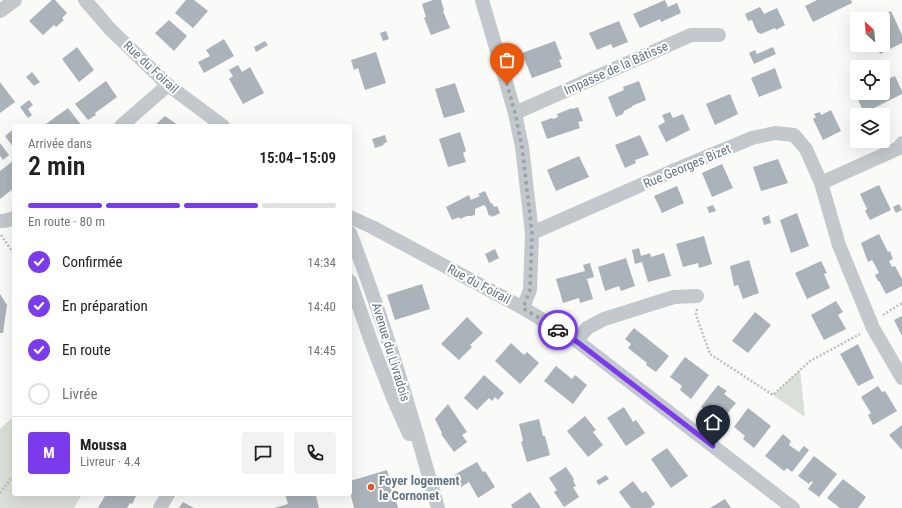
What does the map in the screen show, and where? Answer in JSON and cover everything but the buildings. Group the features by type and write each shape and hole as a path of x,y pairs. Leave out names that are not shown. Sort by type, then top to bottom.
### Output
{"street":[{"path":"0,11 15,0"},
{"name":"Rue du Foirail","path":"85,0 110,29 168,84 220,124"},
{"path":"482,0 515,113 522,147 532,233 530,290 523,308"},
{"name":"Impasse de la Bâtisse","path":"515,113 691,35 719,35"},
{"path":"123,124 168,84"},
{"name":"Rue Georges Bizet","path":"532,233 752,138 775,133 794,135 806,149 821,183 839,245 872,325 902,378"},
{"path":"821,183 899,148 902,143"},
{"name":"Rue du Foirail","path":"352,218 372,227 523,308 576,341 793,508"},
{"path":"352,232 372,227"},
{"name":"Avenue du Livradois","path":"352,237 370,284 438,508"},
{"name":"Avenue du Livradois","path":"352,287 392,398 428,473"},
{"path":"576,341 587,328 604,318 674,297 697,296"},
{"path":"160,508 167,496"}],"path":[{"path":"6,220 1,235 12,251"},
{"path":"697,296 696,315 710,354 773,394 810,361 872,325 902,304"},
{"path":"0,493 12,478"}],"shaded area":[{"path":"800,370 805,417 773,395"},
{"path":"12,418 12,496 81,496 74,508 0,508 0,429"}],"way so far":[{"path":"507,84 522,147 532,233 530,290 523,308 558,330"}],"place":[{"name":"Foyer logement le Cornonet","path":"371,487"}],"route":[{"path":"558,330 576,341 713,446"}]}
